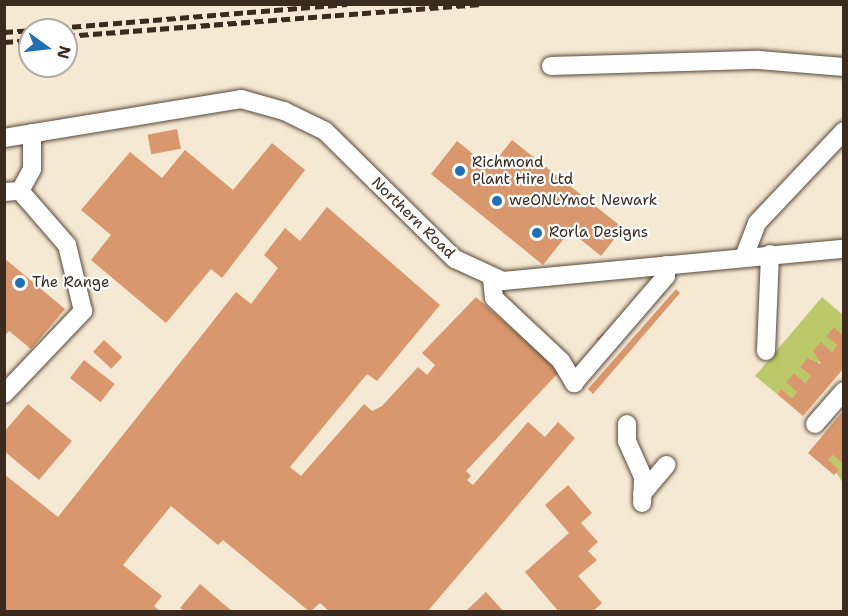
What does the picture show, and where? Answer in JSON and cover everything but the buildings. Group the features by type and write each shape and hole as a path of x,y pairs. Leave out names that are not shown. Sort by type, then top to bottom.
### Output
{"street":[{"path":"551,66 759,60 843,66"},
{"name":"Northern Road","path":"4,138 241,99 284,111 324,130 455,259 492,279"},
{"path":"744,257 757,223 843,132"},
{"path":"4,394 83,311 67,245 12,192 32,169 32,133"},
{"path":"666,265 666,276 574,383 561,361 494,298 492,279 843,249"},
{"path":"766,351 770,254"},
{"path":"815,424 843,391"},
{"path":"627,424 627,441 643,477 642,498 666,465"}],"green space":[{"path":"822,297 843,315 843,335 834,327 827,335 837,345 832,352 821,343 818,367 807,358 800,367 811,376 805,383 794,374 797,392 792,398 781,389 777,394 755,376"},
{"path":"833,455 843,464 843,483 828,460"}],"railway":[{"path":"78,26 347,4"},
{"path":"78,35 482,4"},
{"path":"4,32 18,31"},
{"path":"4,42 18,41"}],"place":[{"name":"Richmond Plant Hire Ltd","path":"460,171"},
{"name":"weONLYmot Newark","path":"497,201"},
{"name":"Rorla Designs","path":"537,233"},
{"name":"The Range","path":"20,283"}]}
